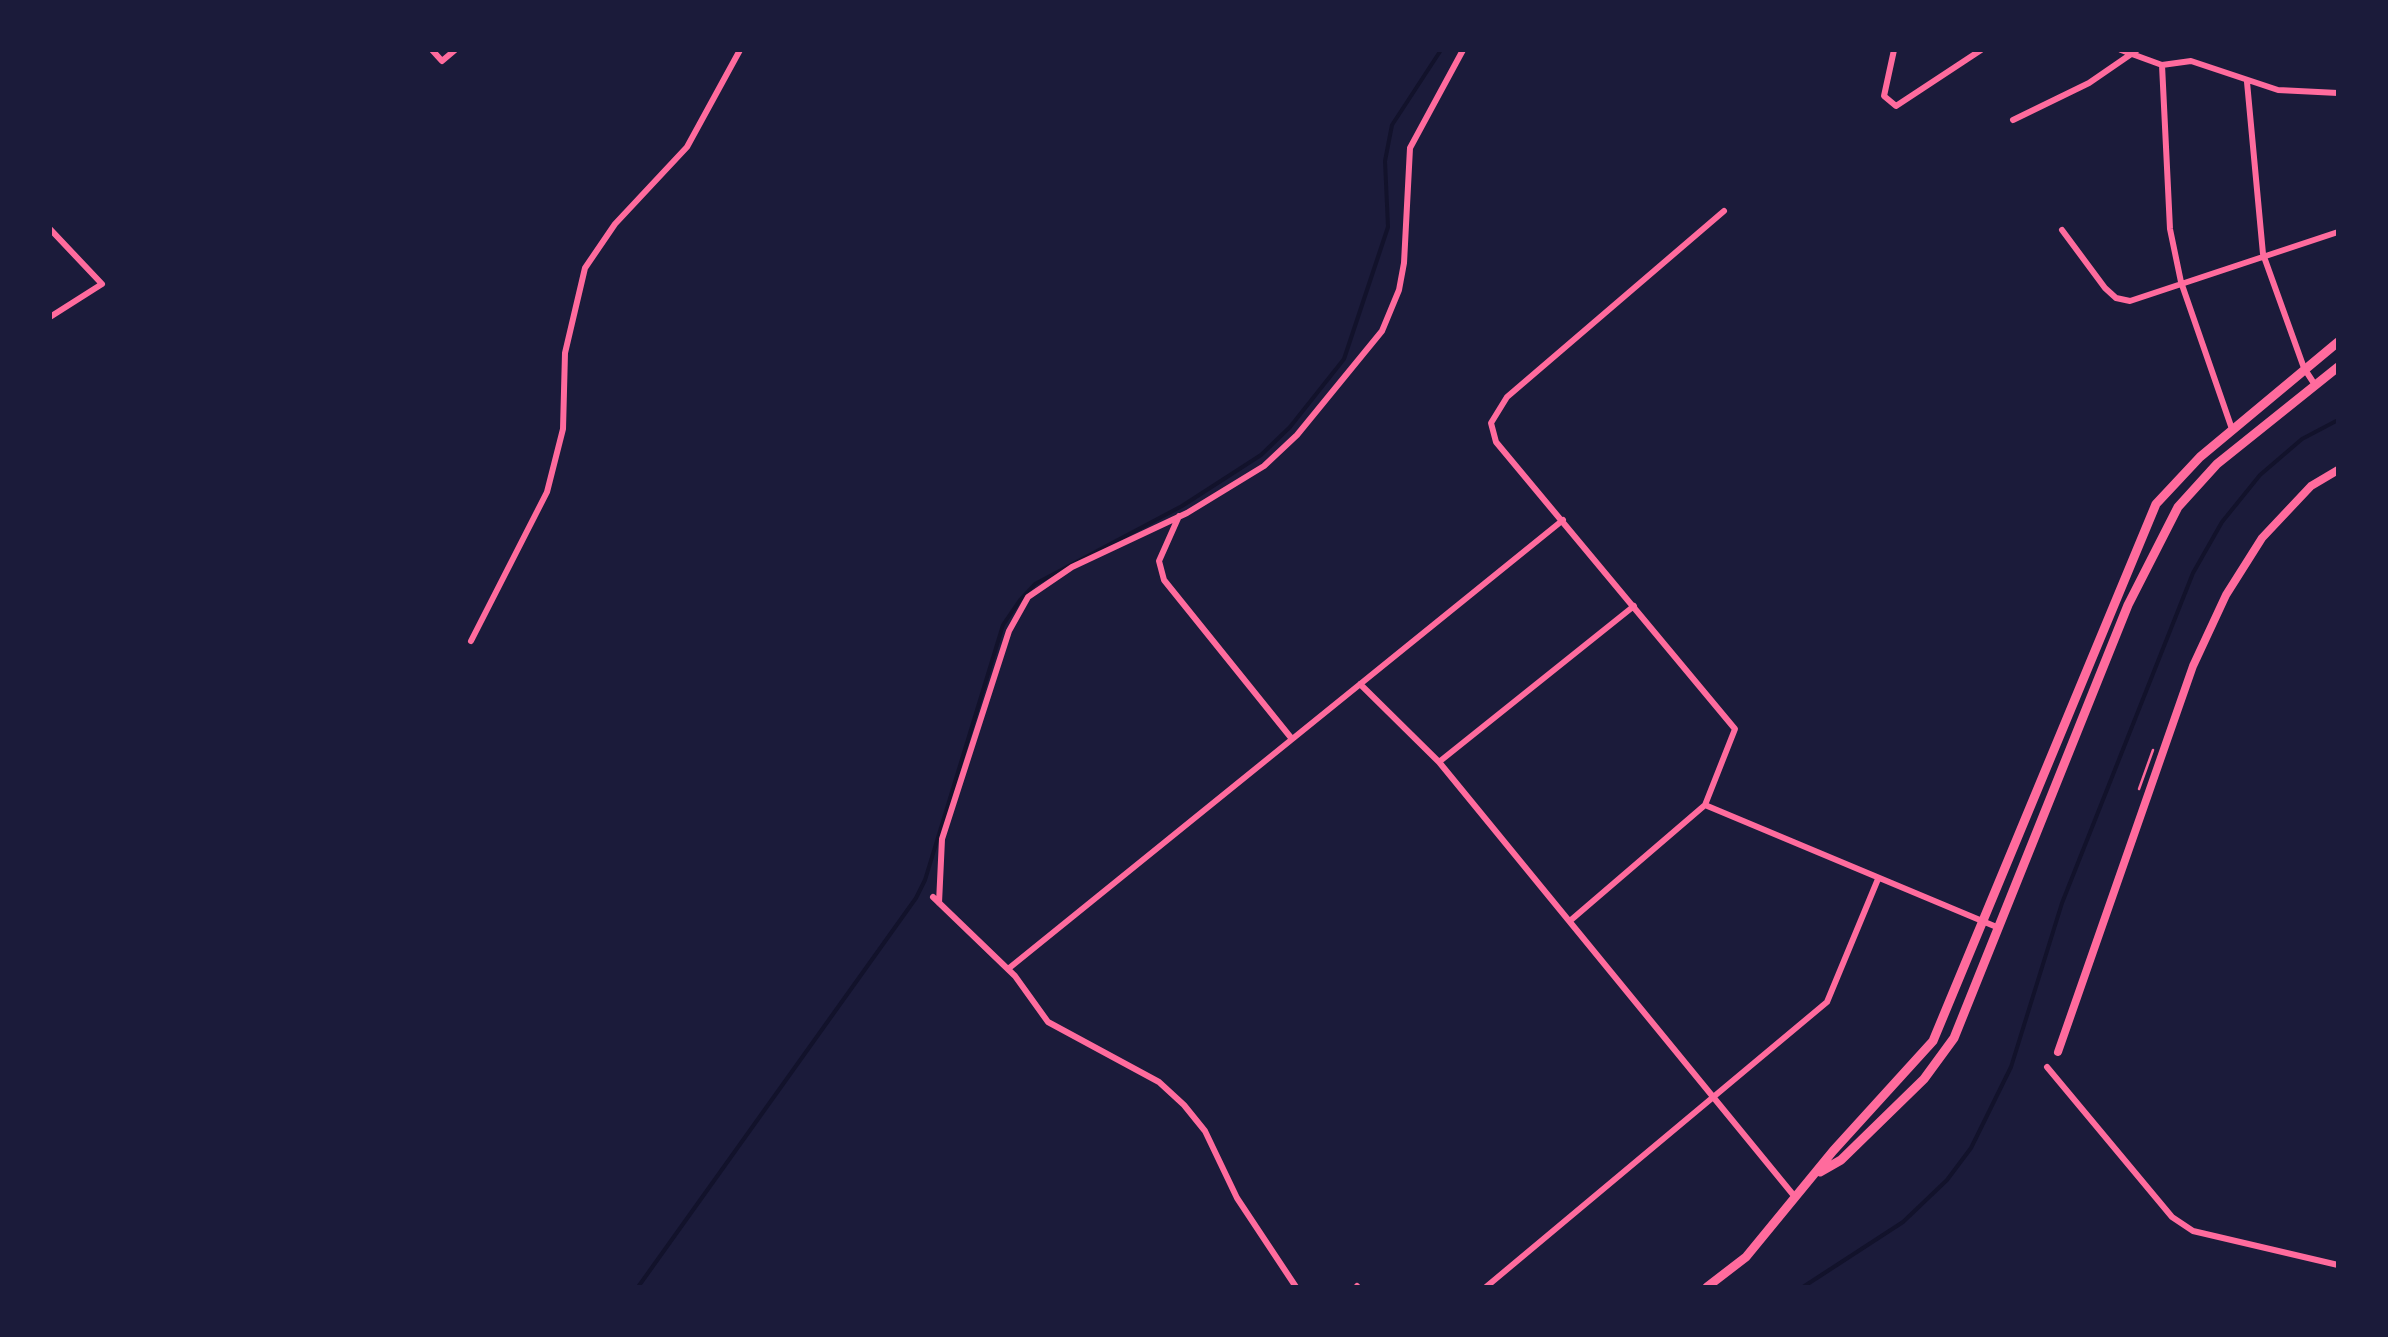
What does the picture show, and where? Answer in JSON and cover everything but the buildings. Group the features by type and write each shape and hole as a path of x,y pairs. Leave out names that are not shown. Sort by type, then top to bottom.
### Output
{"main road":[{"path":"1707,1287 1746,1258 1794,1197 1933,1041 2156,504 2174,482 2232,429 2338,342"},
{"path":"1818,1174 1841,1160 1940,1060 1966,1011 2128,606 2178,507 2217,464 2338,367"}],"street":[{"path":"432,50 442,61 455,50"},
{"path":"472,640 547,492 562,429 565,353 585,268 615,224 688,146 740,50"},
{"path":"1296,1287 1237,1198 1205,1131 1184,1105 1158,1082 1048,1022 1008,969 936,900 942,839 1010,631 1028,597 1072,568 1179,516 1264,466 1297,435 1382,331 1399,290 1404,263 1410,148 1463,50"},
{"path":"1894,50 1884,96 1896,106 1981,50"},
{"path":"2121,50 2162,64 2191,62 2278,90 2338,93"},
{"path":"2013,120 2090,82 2134,52"},
{"path":"2162,64 2170,229 2181,282 2232,429"},
{"path":"2247,82 2263,254 2304,368 2315,385"},
{"path":"1570,920 1705,806 1735,730 1496,442 1491,423 1495,410 1724,211"},
{"path":"50,228 102,284 50,317"},
{"path":"2062,230 2105,288 2120,300 2135,300 2338,232"},
{"path":"2058,1052 2193,666 2226,595 2262,538 2311,486 2338,470"},
{"path":"1179,516 1159,561 1164,580 1292,739"},
{"path":"1008,969 1563,520"},
{"path":"1439,762 1634,606"},
{"path":"1360,684 1439,762 1794,1197"},
{"path":"1705,806 1999,928"},
{"path":"1486,1287 1828,1002 1878,879"},
{"path":"2047,1067 2172,1218 2193,1232 2338,1265"}],"waterway":[{"path":"638,1287 916,898 925,880 1003,625 1020,600 1035,584 1182,506 1261,455 1290,427 1344,359 1388,227 1385,161 1392,125 1441,50"},
{"path":"1803,1287 1903,1222 1947,1180 1971,1148 2011,1067 2062,903 2193,573 2222,522 2260,475 2302,439 2338,420"}]}
